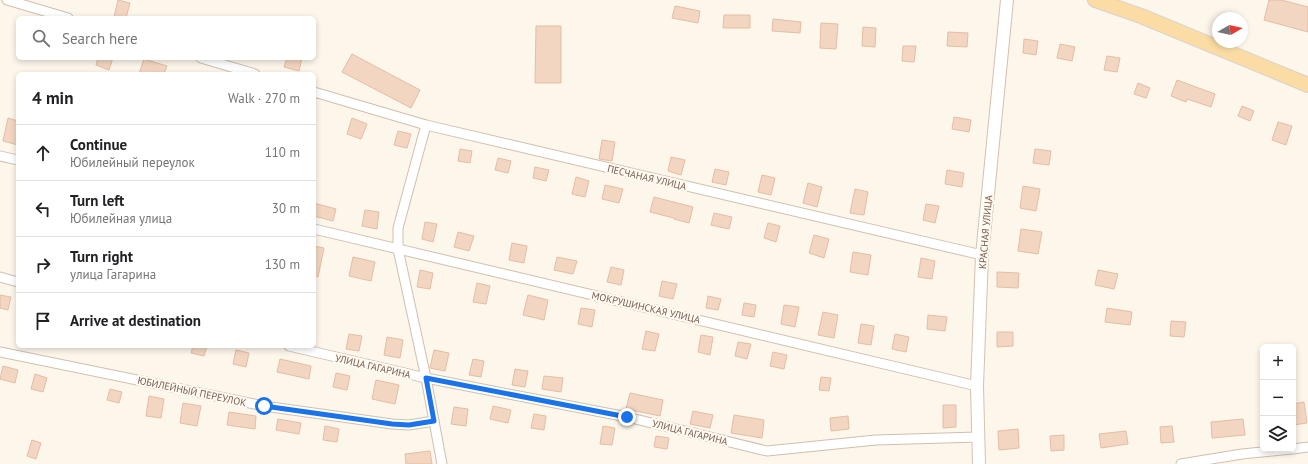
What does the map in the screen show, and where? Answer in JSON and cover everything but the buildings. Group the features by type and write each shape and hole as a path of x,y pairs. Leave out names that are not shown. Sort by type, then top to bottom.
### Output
{"main road":[{"path":"1095,0 1141,16 1308,86"}],"street":[{"path":"8,0 61,16"},
{"name":"КРАСНАЯ УЛИЦА","path":"979,464 977,386 982,255 1007,0"},
{"path":"208,60 248,72"},
{"name":"ПЕСЧАНАЯ УЛИЦА","path":"316,93 426,125 982,255"},
{"path":"426,125 398,228 398,249 426,378 442,464"},
{"path":"0,156 16,160"},
{"name":"МОКРУШИНСКАЯ УЛИЦА","path":"316,229 977,386"},
{"path":"0,277 16,281"},
{"name":"УЛИЦА ГАГАРИНА","path":"298,348 426,378 627,417 767,451 876,440 978,438"},
{"name":"ЮБИЛЕЙНЫЙ ПЕРЕУЛОК","path":"0,352 264,406 392,424 409,425 434,421"},
{"path":"1296,448 1308,447"},
{"path":"1181,464 1262,452"}],"route":[{"path":"264,406 392,424 409,425 434,421 426,378 627,417"}]}
